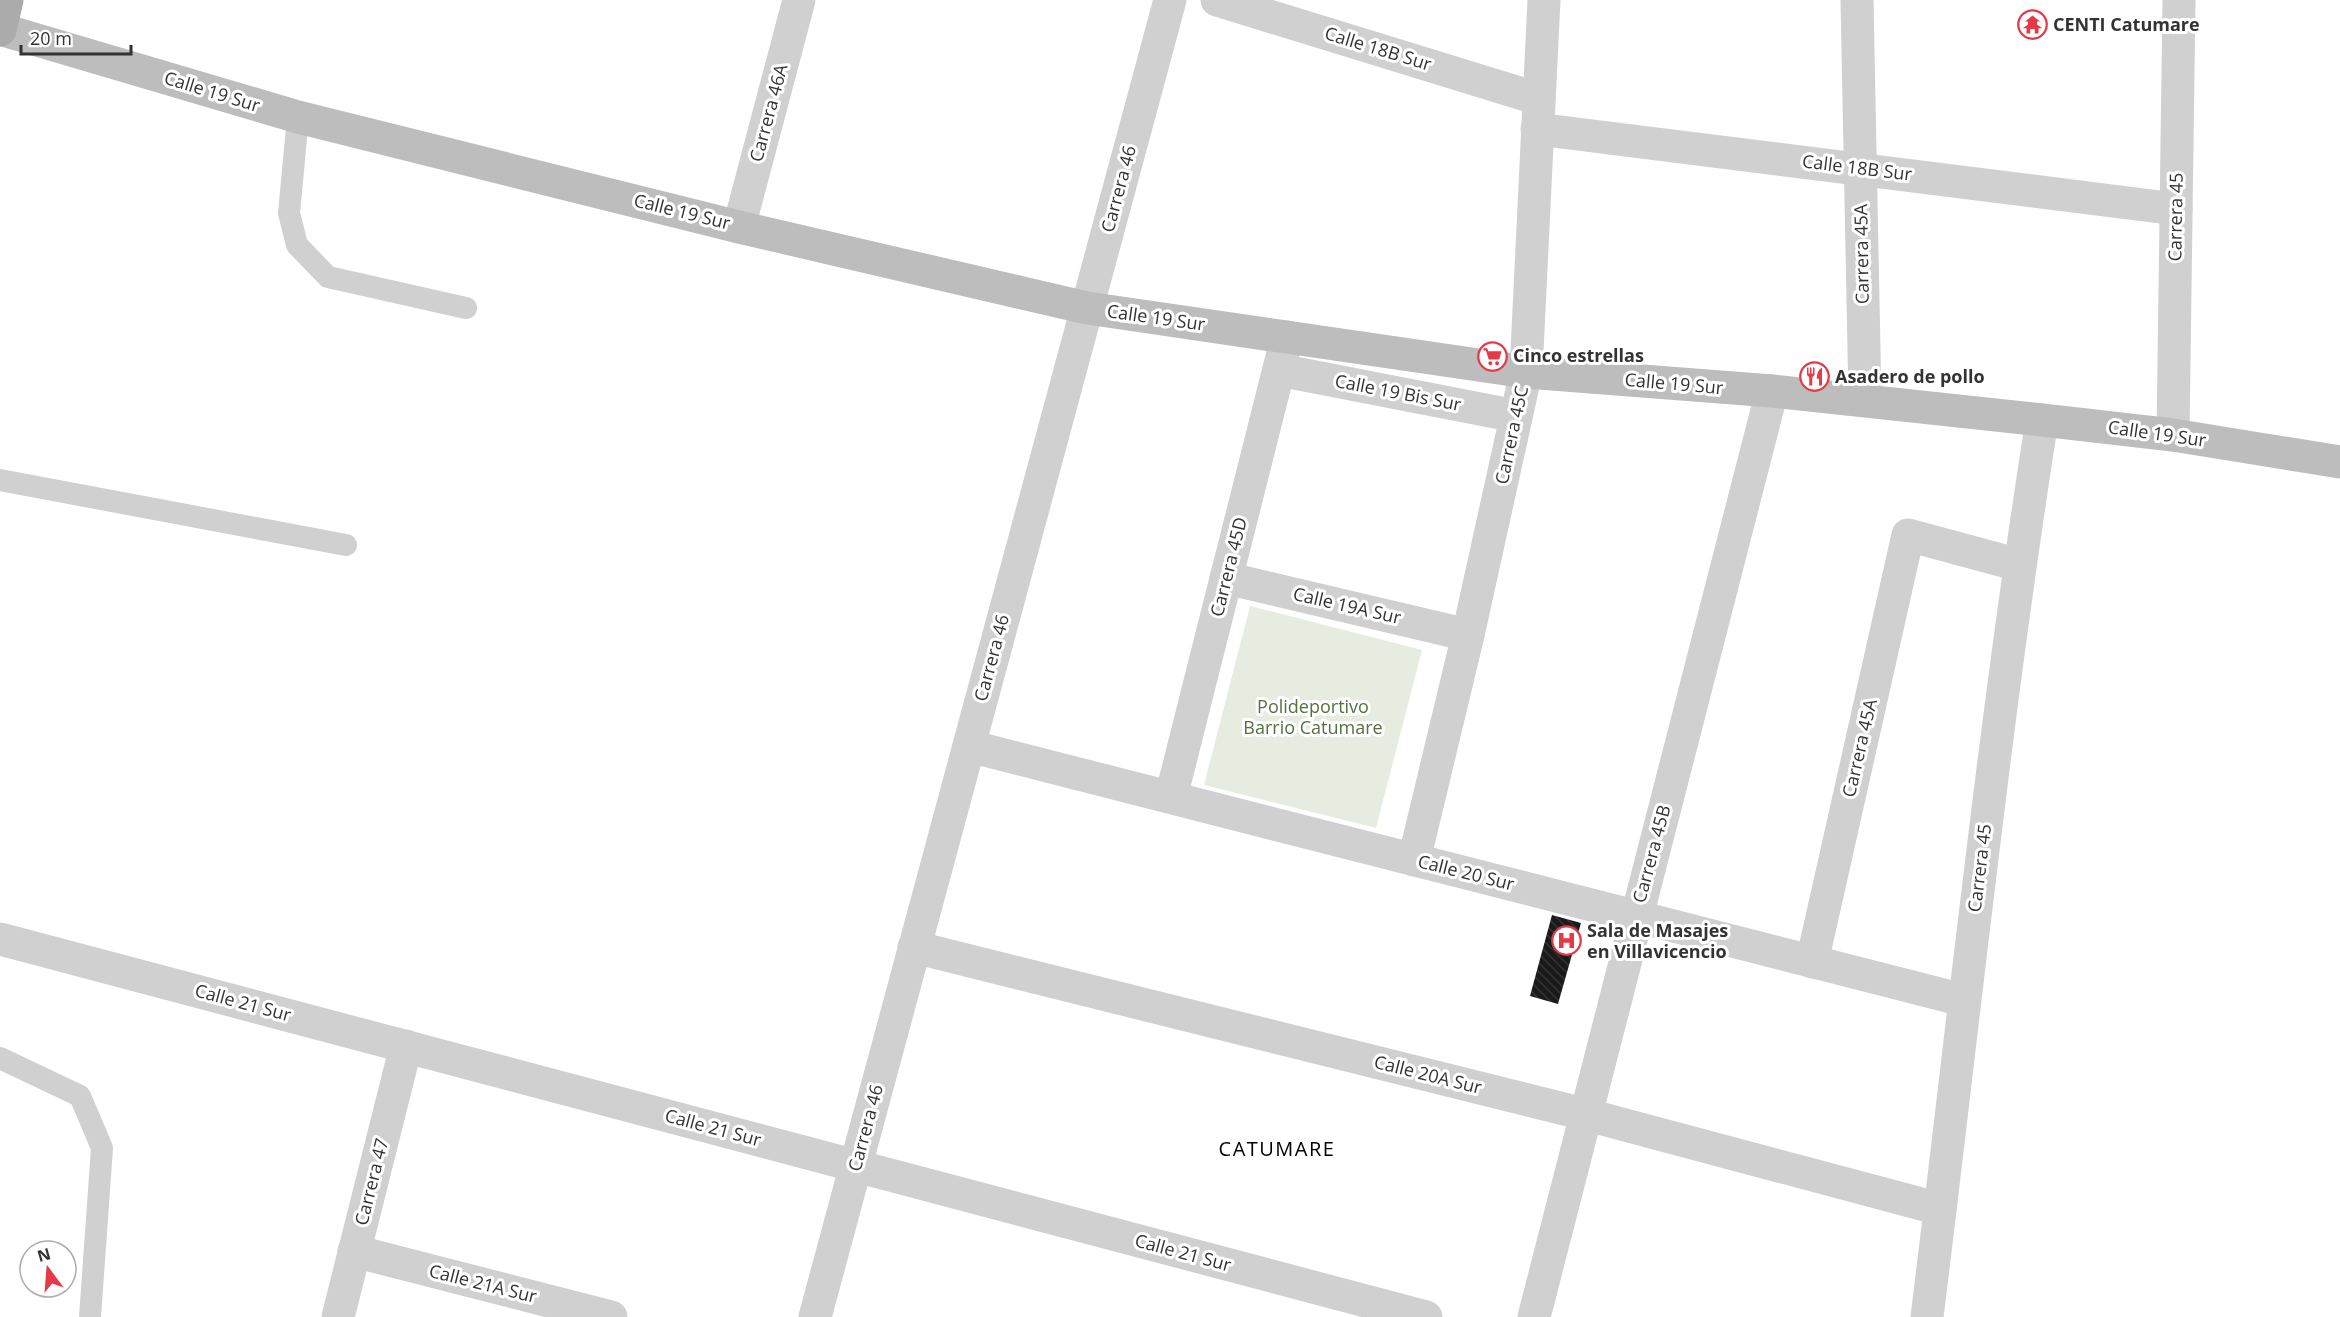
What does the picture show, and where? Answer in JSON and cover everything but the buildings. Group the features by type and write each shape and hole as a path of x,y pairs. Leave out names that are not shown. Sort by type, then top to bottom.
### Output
{"main road":[{"path":"0,29 7,0"}],"street":[{"name":"Carrera 46A","path":"739,226 798,0"},
{"name":"Carrera 46","path":"815,1317 1170,0"},
{"name":"Calle 18B Sur","path":"1216,0 1538,114 1860,169 2176,209"},
{"name":"Carrera 45C","path":"1414,860 1468,635 1526,372 1544,0"},
{"name":"Carrera 45A","path":"1857,0 1865,400"},
{"name":"Carrera 45","path":"2173,435 2179,0"},
{"name":"Calle 19 Sur","path":"0,29 298,117 739,226 1087,308 1526,372 1865,400 2173,435 2340,462"},
{"name":"Carrera 45D","path":"1171,797 1287,337"},
{"name":"Calle 19 Bis Sur","path":"1279,370 1516,416"},
{"name":"Carrera 45B","path":"1534,1317 1584,1114 1772,391"},
{"name":"Carrera 45","path":"1927,1317 1963,1000 2019,565 2042,420"},
{"name":"Carrera 45A","path":"1812,962 1908,535 2019,565"},
{"name":"Calle 19A Sur","path":"1226,578 1468,635"},
{"name":"Calle 20 Sur","path":"969,746 1963,1000"},
{"name":"Calle 21 Sur","path":"0,939 1426,1317"},
{"name":"Calle 20A Sur","path":"914,947 1584,1114 1940,1209"},
{"name":"Carrera 47","path":"338,1317 406,1046"},
{"name":"Calle 21A Sur","path":"354,1251 594,1315"}],"lane":[{"path":"298,117 289,213 297,246 328,277 466,308"},
{"path":"0,480 346,545"},
{"path":"0,1058 80,1096 102,1148 90,1317"}],"green space":[{"name":"Polideportivo Barrio Catumare","path":"1250,606 1422,650 1376,828 1204,785"}],"place":[{"name":"CENTI Catumare","path":"2032,25"},
{"name":"Cinco estrellas","path":"1492,356"},
{"name":"Asadero de pollo","path":"1814,377"},
{"name":"Sala de Masajes en Villavicencio","path":"1566,941"}],"district":[{"name":"CATUMARE","path":"1277,1149"}]}
